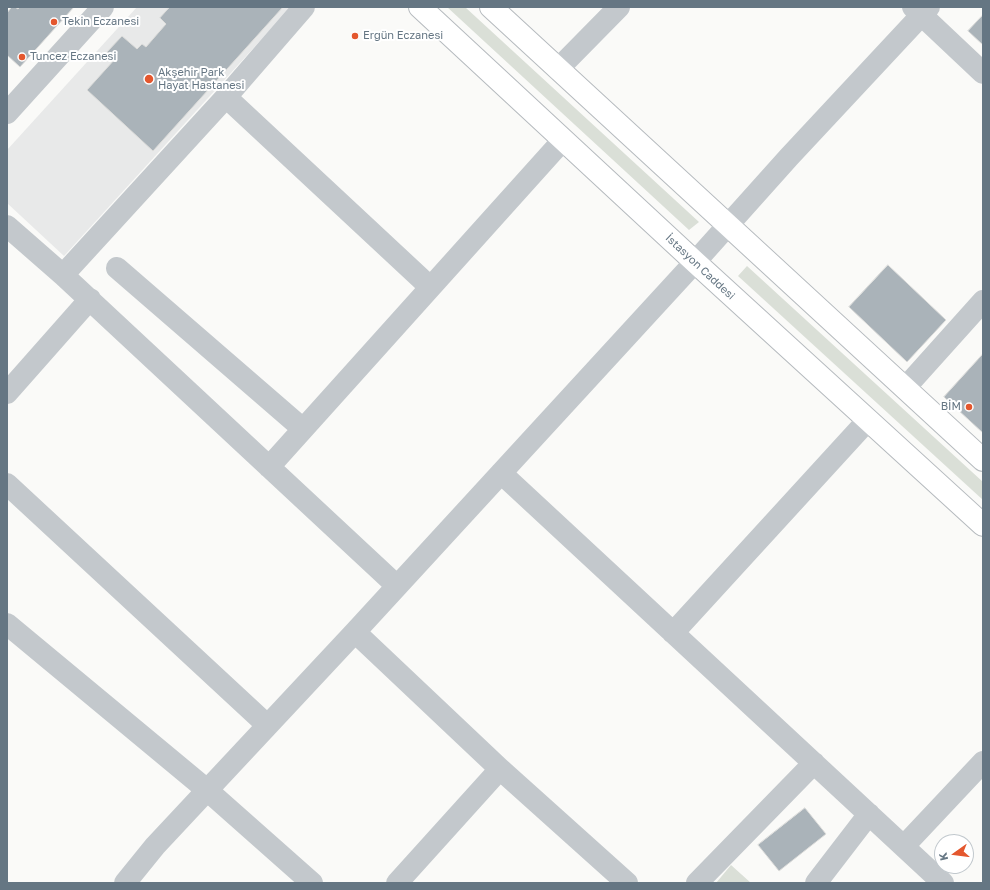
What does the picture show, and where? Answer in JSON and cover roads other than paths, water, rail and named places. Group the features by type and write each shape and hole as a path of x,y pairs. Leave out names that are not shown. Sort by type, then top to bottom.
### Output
{"main road":[{"name":"İstasyon Caddesi","path":"420,7 695,262 983,525"},
{"path":"491,7 983,460"}],"street":[{"path":"7,112 103,7"},
{"path":"64,275 226,97 304,7"},
{"path":"558,69 619,7"},
{"path":"125,883 155,846 397,586 728,226 921,10 983,73"},
{"path":"226,97 430,287"},
{"path":"269,467 563,140"},
{"path":"7,226 64,275 397,586"},
{"path":"117,268 303,429"},
{"path":"7,393 90,299"},
{"path":"905,388 983,301"},
{"path":"673,633 868,420"},
{"path":"501,473 943,883"},
{"path":"7,484 267,725"},
{"path":"7,624 207,790 312,883"},
{"path":"354,632 500,769 627,883"},
{"path":"904,846 983,762"},
{"path":"698,883 814,763"},
{"path":"397,883 500,769"},
{"path":"816,883 869,814"}],"place":[{"name":"Tekin Eczanesi","path":"54,22"},
{"name":"Ergün Eczanesi","path":"355,36"},
{"name":"Tuncez Eczanesi","path":"22,57"},
{"name":"Akşehir Park Hayat Hastanesi","path":"149,79"},
{"name":"BİM","path":"969,407"}]}
